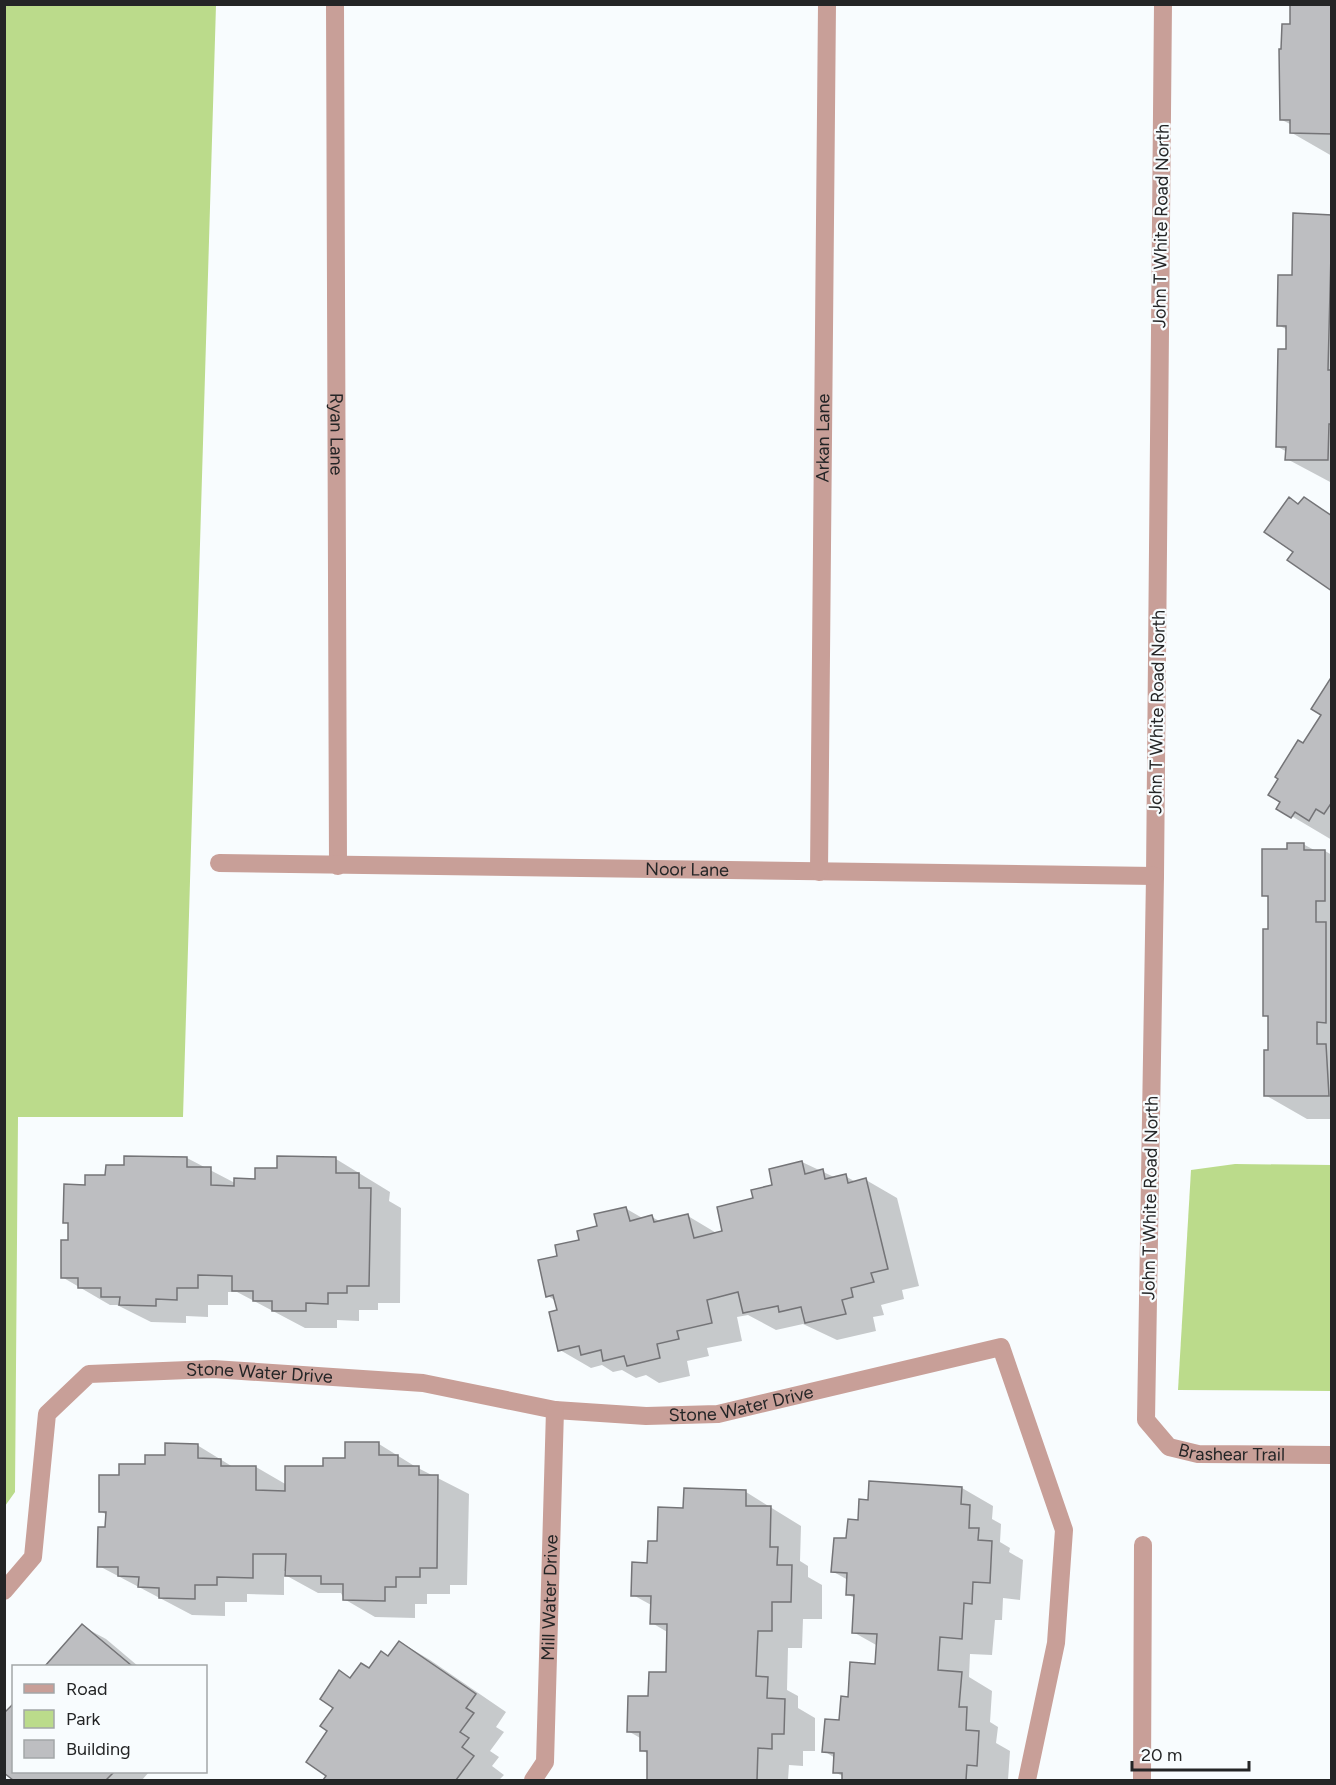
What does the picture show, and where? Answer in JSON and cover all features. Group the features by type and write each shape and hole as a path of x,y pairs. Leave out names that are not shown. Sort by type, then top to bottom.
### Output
{"street":[{"name":"Ryan Lane","path":"335,4 338,866"},
{"name":"Arkan Lane","path":"819,872 827,4"},
{"name":"John T White Road North","path":"1146,1420 1155,876 1163,4"},
{"name":"Noor Lane","path":"219,863 1155,876"},
{"name":"Stone Water Drive","path":"4,1591 33,1557 47,1414 89,1374 213,1369 423,1383 555,1410 646,1416 718,1414 1001,1347 1064,1530 1056,1643 1027,1780"},
{"name":"Mill Water Drive","path":"533,1780 545,1762 555,1410"},
{"name":"Brashear Trail","path":"1146,1420 1169,1447 1198,1454 1332,1455"},
{"path":"1142,1780 1143,1545"}],"green space":[{"path":"5,4 216,5 183,1117 18,1117 15,1492 5,1506"},
{"path":"1235,1164 1331,1165 1331,1391 1178,1390 1191,1170"}],"building":[{"path":"1290,4 1332,4 1332,134 1290,133 1290,120 1280,120 1279,49 1281,49 1282,24 1290,24"},
{"path":"1293,213 1332,215 1328,370 1332,370 1332,424 1329,424 1328,460 1285,460 1286,447 1276,447 1278,349 1286,349 1286,326 1277,326 1278,275 1292,275"},
{"path":"1289,497 1298,504 1304,497 1332,516 1332,591 1287,560 1293,552 1264,532"},
{"path":"1332,676 1332,802 1324,814 1316,809 1309,821 1295,812 1291,818 1276,809 1280,802 1268,795 1278,779 1275,777 1298,740 1303,743 1321,715 1311,709"},
{"path":"1287,843 1304,843 1304,850 1325,850 1325,901 1316,901 1316,922 1326,922 1326,1023 1317,1022 1317,1044 1326,1044 1329,1096 1264,1096 1264,1050 1268,1050 1268,1016 1263,1016 1263,929 1268,929 1268,896 1262,896 1262,849 1287,849"},
{"path":"124,1156 187,1157 187,1167 211,1167 211,1185 234,1186 234,1178 255,1179 255,1168 277,1168 277,1156 336,1157 336,1173 359,1173 359,1188 371,1188 369,1286 347,1286 347,1293 328,1293 328,1304 306,1303 306,1311 272,1311 272,1301 253,1301 253,1291 232,1291 232,1276 198,1275 198,1288 177,1288 177,1300 156,1299 156,1306 119,1305 120,1297 101,1297 101,1288 78,1288 78,1278 61,1278 61,1240 68,1240 68,1223 63,1223 64,1184 85,1185 85,1175 105,1175 106,1165 124,1165"},
{"path":"802,1161 805,1174 823,1169 825,1179 846,1174 848,1183 866,1178 888,1269 871,1273 874,1282 851,1288 853,1297 842,1300 846,1314 805,1323 801,1307 779,1312 778,1306 743,1313 738,1292 707,1300 712,1323 677,1331 679,1339 657,1344 660,1358 627,1366 624,1356 603,1361 601,1350 581,1355 579,1346 558,1351 549,1312 557,1310 553,1295 546,1297 538,1260 557,1256 555,1245 579,1240 577,1231 597,1226 594,1214 626,1207 630,1221 652,1215 654,1222 688,1214 694,1238 722,1231 717,1207 753,1198 751,1190 772,1185 769,1169"},
{"path":"345,1442 379,1442 379,1455 398,1455 398,1466 419,1466 419,1475 438,1475 437,1568 420,1568 420,1577 396,1577 396,1587 385,1587 385,1601 343,1600 343,1584 321,1584 321,1576 285,1576 286,1554 253,1554 253,1578 217,1577 217,1585 195,1585 195,1599 159,1598 159,1588 138,1587 139,1577 118,1576 118,1567 97,1567 98,1527 105,1527 106,1512 99,1512 99,1475 119,1475 119,1464 145,1464 145,1455 165,1455 165,1443 198,1444 198,1458 221,1459 221,1466 256,1466 256,1490 285,1491 285,1466 323,1466 323,1458 345,1458"},
{"path":"869,1481 962,1487 961,1504 970,1505 969,1528 979,1528 978,1540 992,1541 990,1583 973,1582 972,1604 964,1603 962,1639 940,1637 938,1670 962,1672 959,1707 967,1707 966,1730 979,1731 977,1766 967,1765 966,1780 842,1780 842,1773 833,1773 834,1753 822,1752 825,1719 839,1720 841,1696 848,1697 850,1662 875,1664 877,1634 852,1633 854,1595 846,1595 847,1573 831,1572 834,1538 846,1538 848,1519 858,1520 859,1499 868,1500"},
{"path":"684,1488 746,1490 746,1506 771,1506 770,1547 778,1547 777,1565 792,1565 791,1602 772,1602 772,1631 758,1631 756,1676 768,1677 767,1698 785,1699 784,1734 772,1734 772,1749 758,1748 757,1780 647,1780 647,1751 640,1751 640,1732 627,1732 628,1696 648,1696 649,1672 666,1672 667,1624 650,1624 651,1596 631,1596 632,1562 647,1563 648,1541 657,1541 658,1507 683,1508"},
{"path":"82,1624 131,1665 46,1665"},
{"path":"399,1641 476,1694 466,1708 474,1713 460,1732 469,1738 462,1747 474,1756 456,1780 323,1780 326,1776 306,1762 327,1731 320,1726 333,1708 320,1699 339,1670 350,1678 361,1663 369,1668 381,1651 388,1656"},
{"path":"12,1705 12,1773 113,1773 106,1780 13,1780 4,1773 4,1713"}]}
